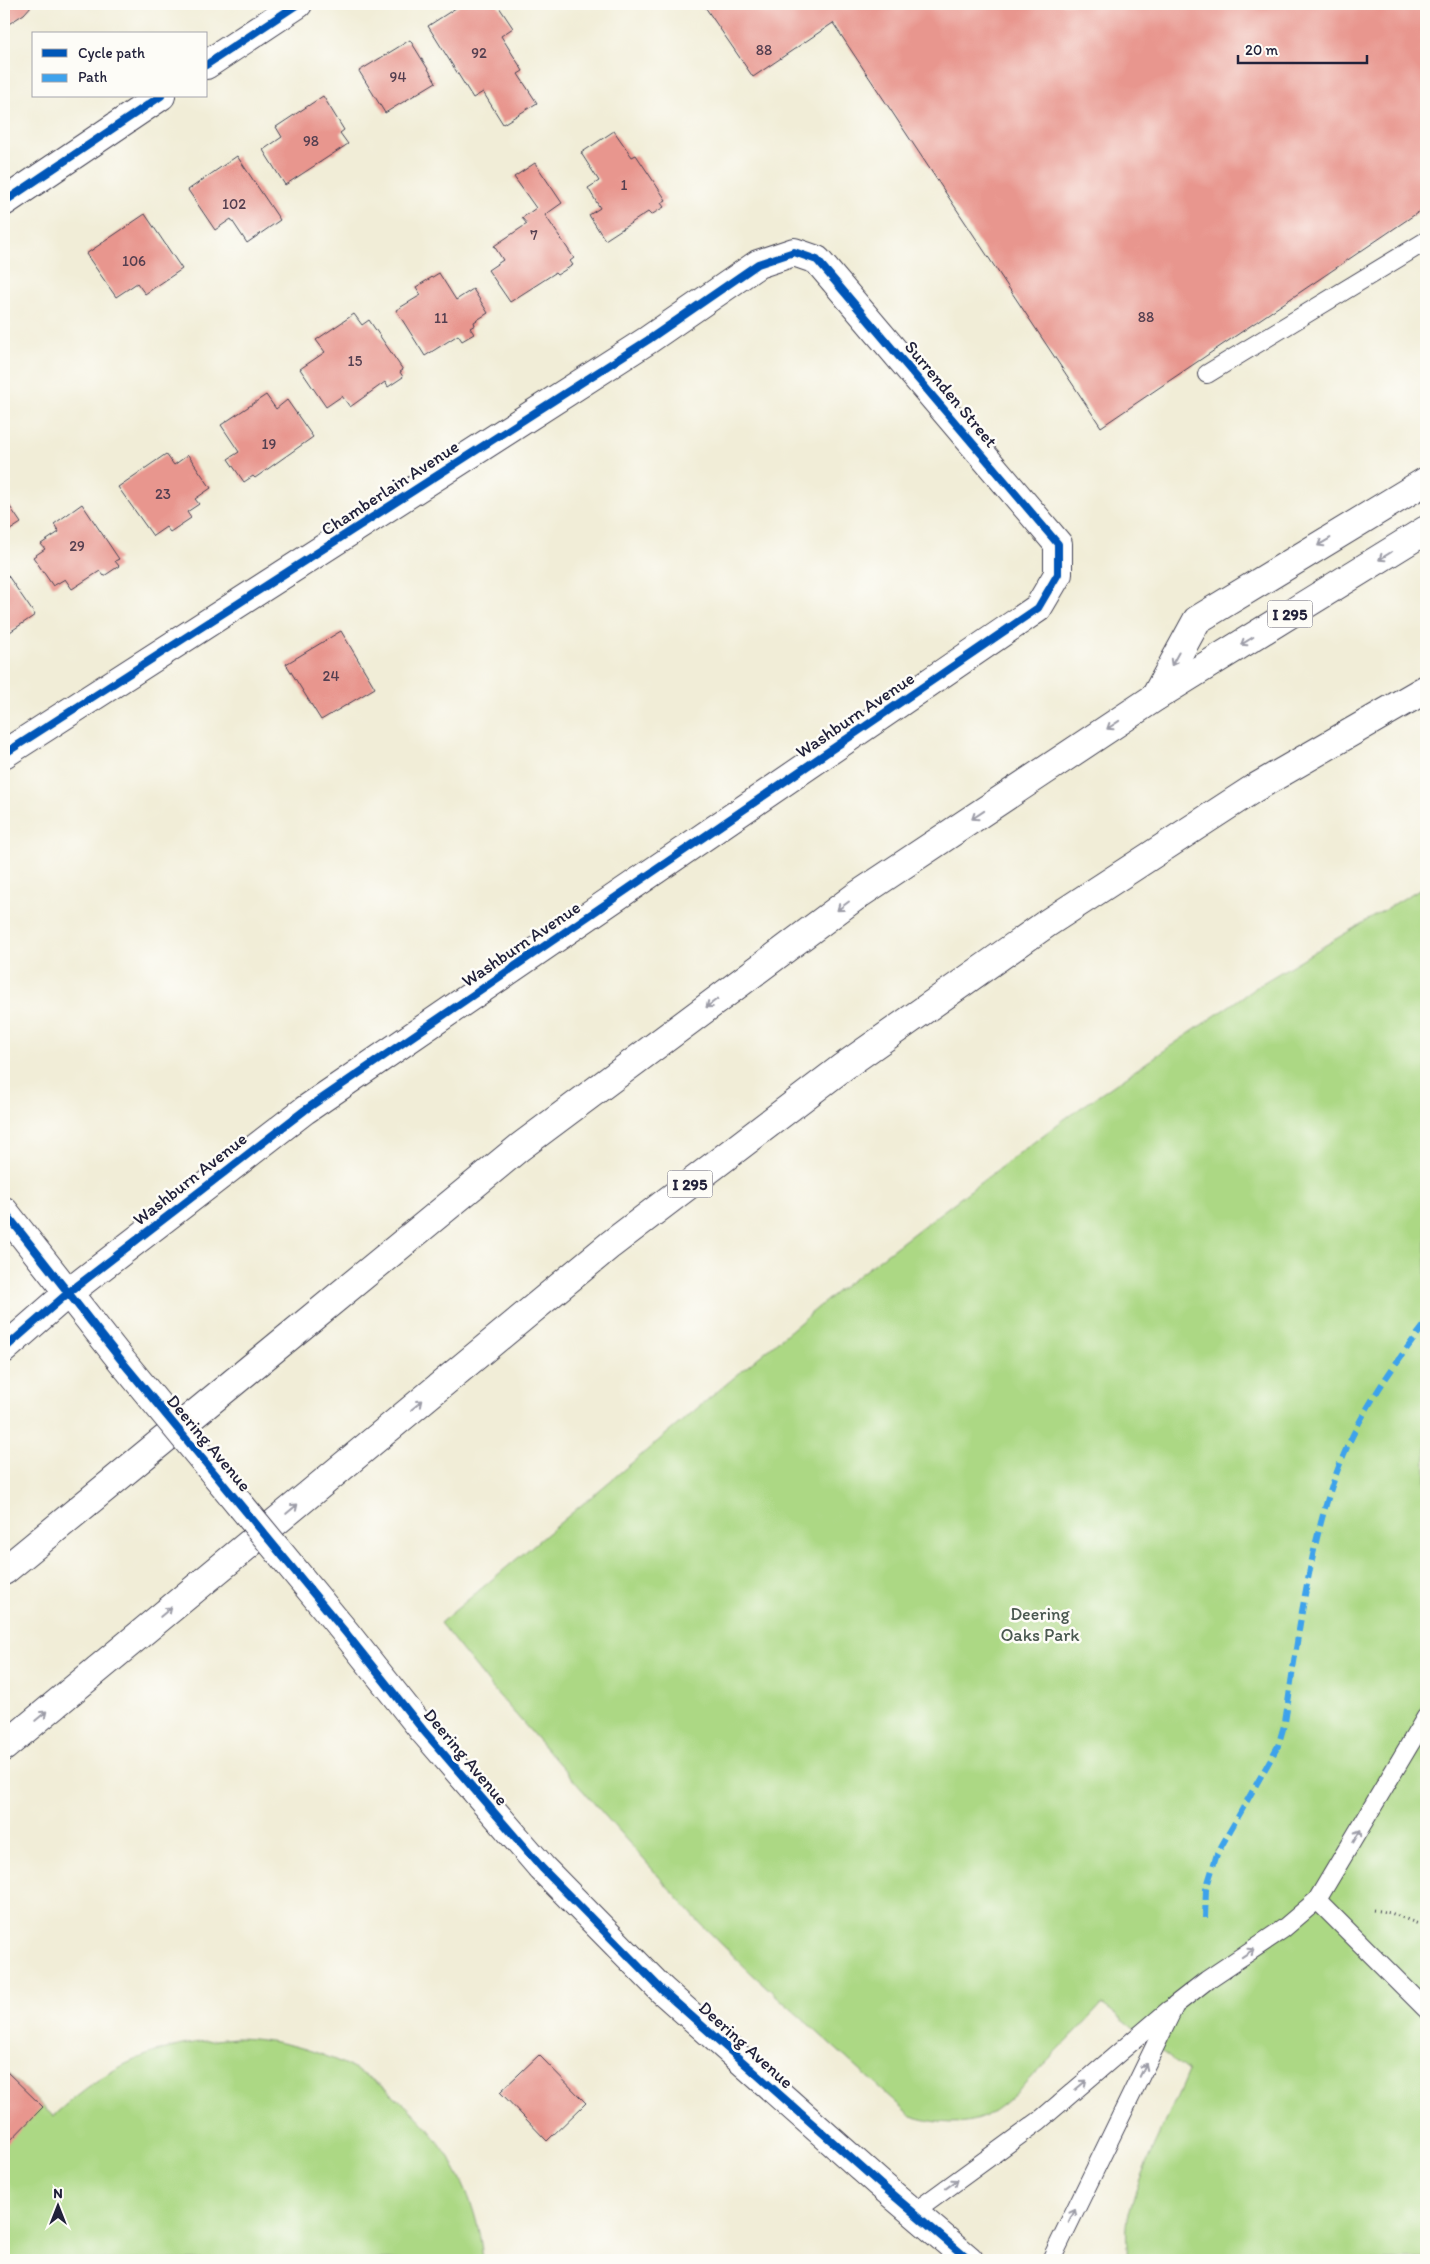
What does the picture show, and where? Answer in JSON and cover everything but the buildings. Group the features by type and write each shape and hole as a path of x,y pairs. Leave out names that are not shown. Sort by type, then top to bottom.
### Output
{"main road":[{"path":"208,65 298,4"},
{"path":"4,202 158,98"},
{"name":"Surrenden Street","path":"794,252 817,260 1058,544 1058,574"},
{"name":"Chamberlain Avenue","path":"4,754 648,340 758,264 794,252"},
{"path":"1154,698 1196,620 1426,481"},
{"name":"I 295","path":"4,1571 520,1147 855,897 1154,698 1426,530"},
{"name":"Washburn Avenue","path":"4,1349 68,1293 304,1110 1038,608 1058,574"},
{"name":"I 295","path":"4,1747 610,1245 843,1067 1046,924 1253,789 1426,689"},
{"name":"Deering Avenue","path":"4,1211 125,1365 346,1633 423,1730 542,1868 662,1990 913,2213 969,2260"}],"lane":[{"path":"1207,374 1426,242"},
{"path":"913,2213 1038,2120 1207,1980 1283,1929 1317,1900 1426,1717"},
{"path":"1317,1900 1426,2009"},
{"path":"1051,2260 1175,2005"}],"green space":[{"name":"Deering Oaks Park","path":"1426,885 1426,2260 1128,2260 1127,2225 1134,2195 1148,2159 1188,2071 1102,2004 1015,2094 986,2116 968,2122 948,2123 911,2116 751,1973 698,1921 494,1690 440,1623 839,1290 1063,1120 1264,982"},
{"path":"236,2038 282,2043 325,2056 366,2076 402,2102 433,2134 457,2172 474,2214 483,2260 4,2260 5,2070 53,2116 95,2082 137,2059 182,2045"}],"marked path":[{"path":"1205,1918 1206,1889 1217,1854 1278,1746 1285,1722 1311,1562 1338,1469 1365,1411 1400,1357 1426,1323"}],"cycle path":[{"path":"208,64 298,4"},
{"path":"4,202 158,98"},
{"path":"4,754 648,340 758,264 794,252 817,260 1058,544 1058,574 1038,608 305,1110 68,1293 4,1349"},
{"path":"4,1211 125,1365 346,1633 423,1730 542,1868 662,1990 880,2184 969,2260"}]}
